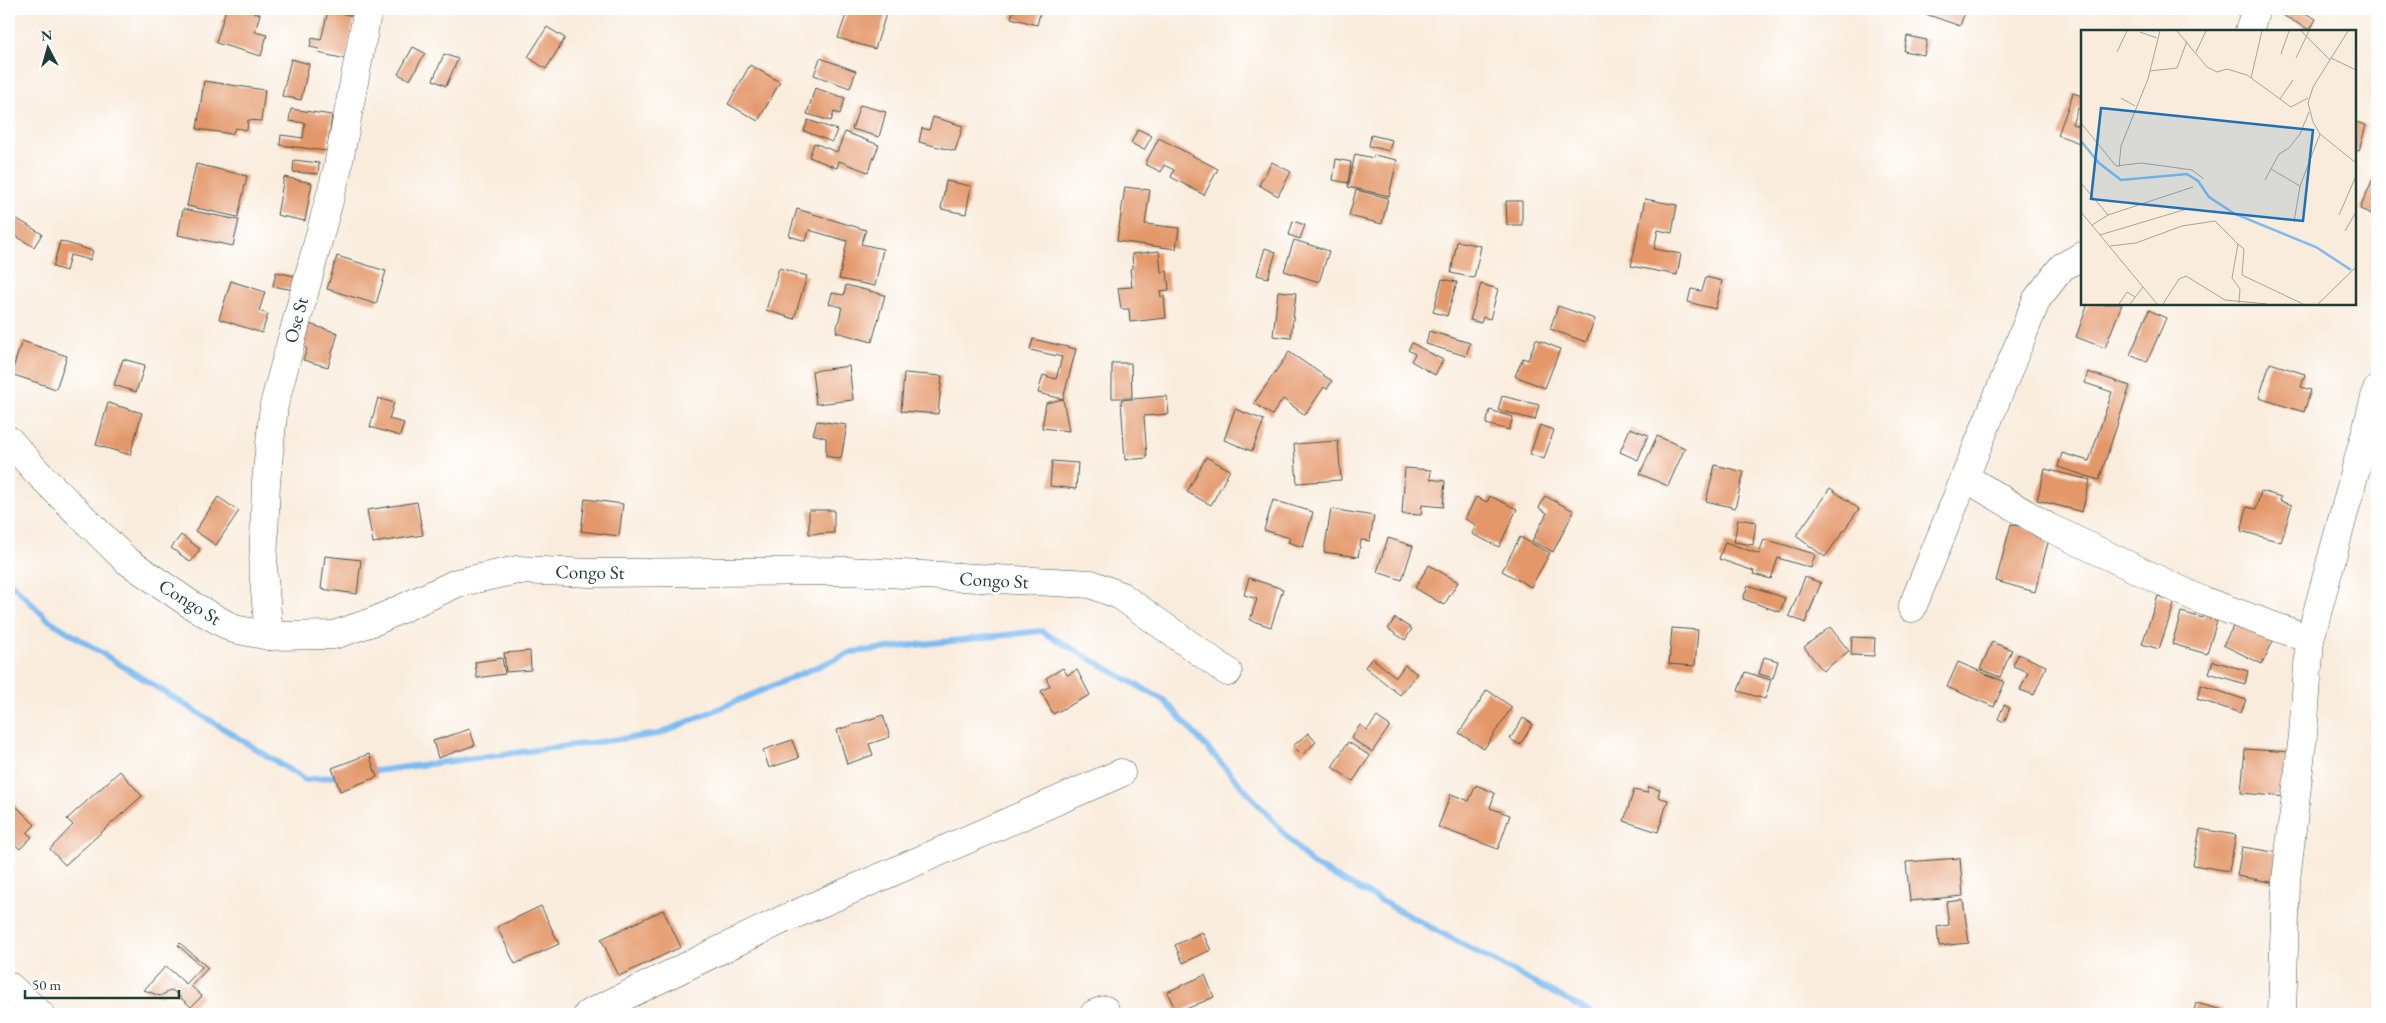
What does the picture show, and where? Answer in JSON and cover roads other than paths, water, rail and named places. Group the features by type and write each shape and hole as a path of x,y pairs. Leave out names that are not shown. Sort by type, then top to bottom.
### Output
{"street":[{"name":"Ose St","path":"269,636 263,568 266,482 274,405 337,171 368,9"},
{"path":"2250,30 2256,9"},
{"path":"1912,608 2037,299 2062,267 2081,257"},
{"path":"2282,1014 2286,880 2303,735 2310,639 2377,390"},
{"name":"Congo St","path":"9,440 37,472 126,560 192,606 234,629 269,636 334,635 375,621 457,583 517,570 592,573 848,571 1091,584 1121,596 1228,672"},
{"path":"1966,478 2048,527 2201,600 2310,639"},
{"path":"588,1014 782,920 1121,774"},
{"path":"9,986 40,1014"}],"waterway":[{"path":"9,581 47,619 306,780 343,775"},
{"path":"368,772 659,734 852,652 1041,631 1165,701 1312,864 1593,1014"}]}
